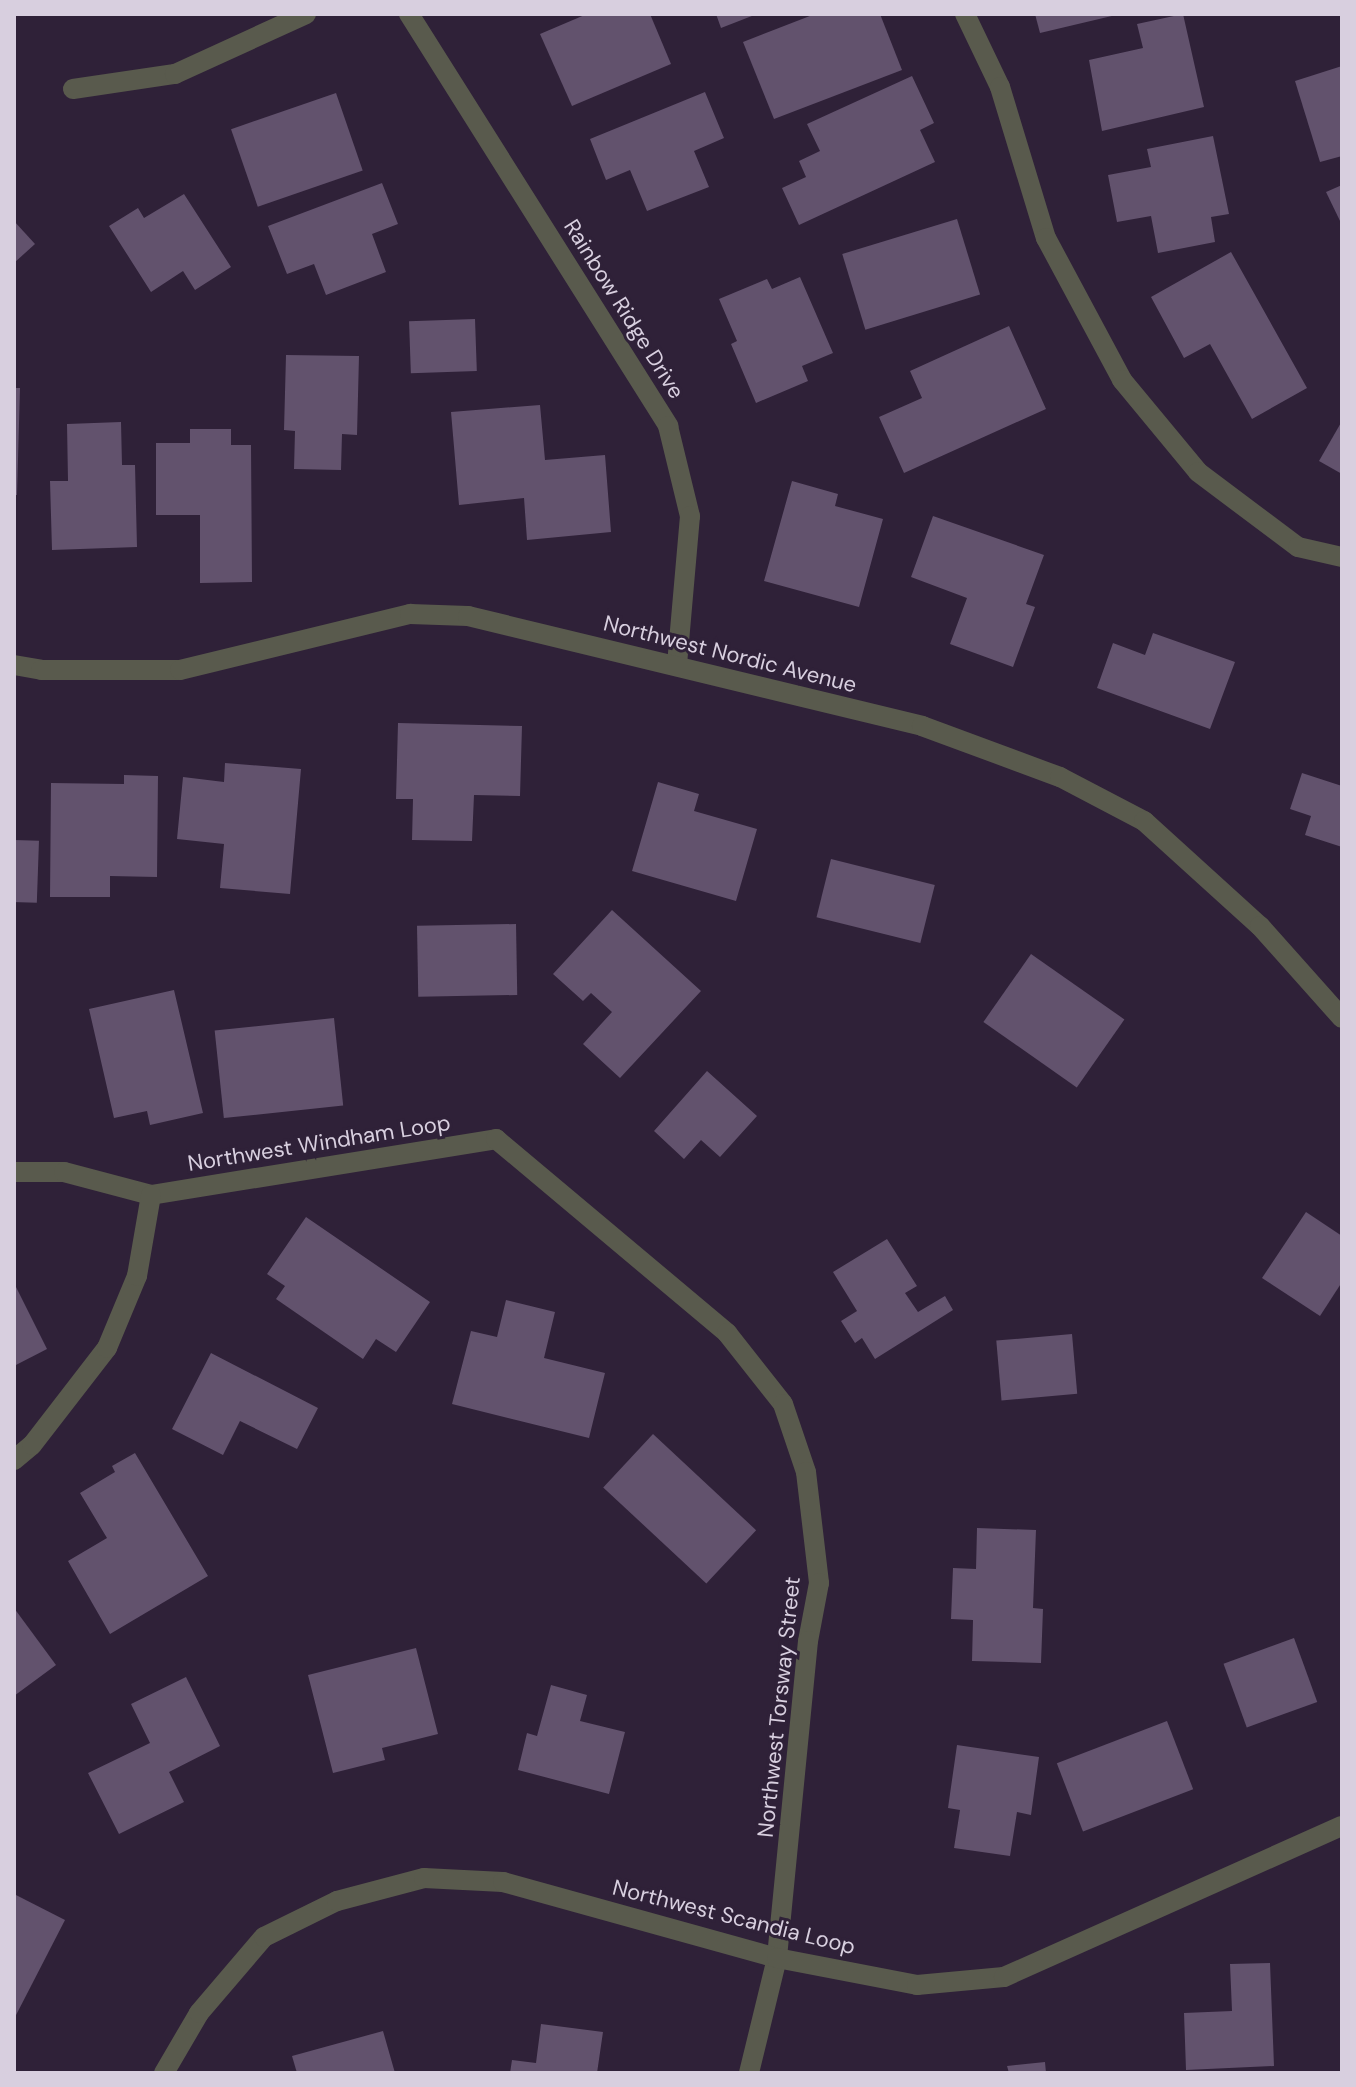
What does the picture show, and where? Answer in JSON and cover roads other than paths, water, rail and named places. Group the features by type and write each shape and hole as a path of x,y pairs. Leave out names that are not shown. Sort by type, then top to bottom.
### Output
{"street":[{"path":"73,89 175,74 306,14"},
{"name":"Rainbow Ridge Drive","path":"409,14 668,426 690,516 677,665"},
{"path":"965,14 1000,87 1046,238 1122,380 1198,472 1298,547 1342,557"},
{"name":"Northwest Nordic Avenue","path":"14,665 41,670 180,670 410,614 468,616 922,726 1060,777 1144,821 1193,862 1342,1018"},
{"name":"Northwest Windham Loop","path":"14,1172 64,1172 151,1195 496,1139"},
{"name":"Northwest Torsway Street","path":"496,1139 727,1333 783,1404 806,1472 819,1583 808,1641 777,1958 749,2073"},
{"path":"14,1460 32,1445 107,1348 137,1276 151,1195"},
{"name":"Northwest Scandia Loop","path":"164,2073 199,2013 264,1937 337,1901 424,1878 503,1882 777,1958 917,1985 1004,1977 1342,1826"}]}
